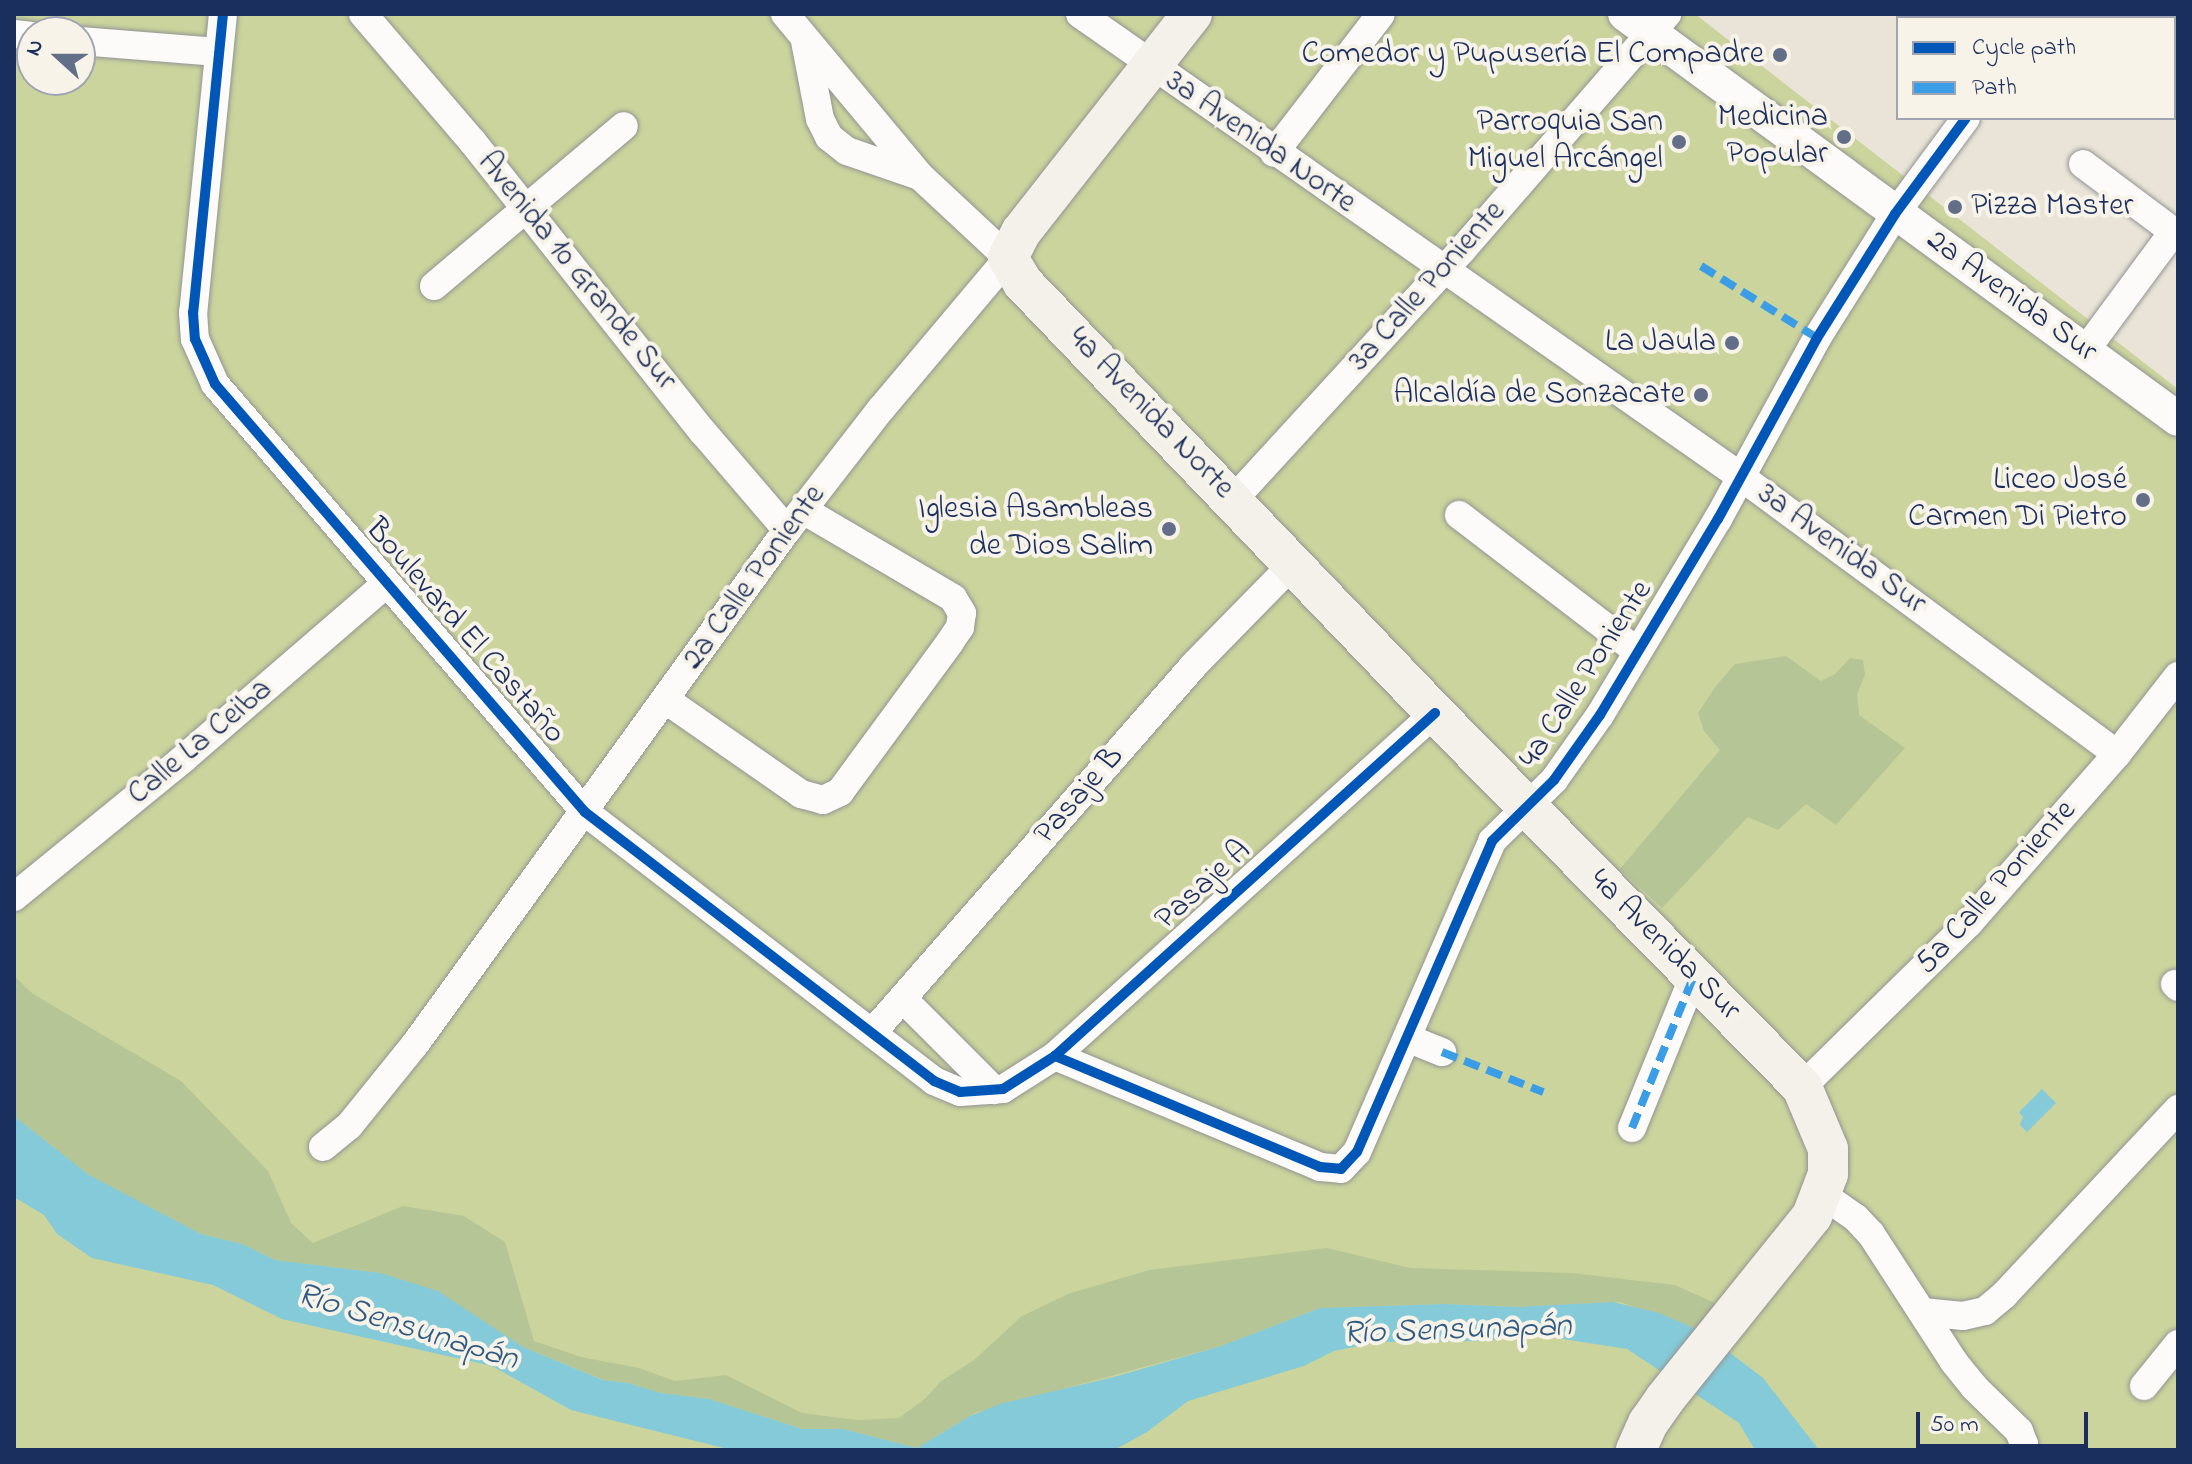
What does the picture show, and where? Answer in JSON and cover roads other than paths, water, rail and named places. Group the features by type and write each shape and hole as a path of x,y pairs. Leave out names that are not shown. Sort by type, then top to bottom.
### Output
{"main road":[{"name":"2a Calle Poniente","path":"1008,258 1021,232 1192,14"},
{"name":"4a Avenida Norte","path":"1008,258 1023,283 1525,807"},
{"name":"4a Avenida Sur","path":"1525,807 1802,1087"},
{"path":"1636,1450 1648,1423 1665,1399 1797,1239 1823,1195 1828,1174 1828,1149 1802,1087"}],"street":[{"name":"Boulevard El Castaño","path":"223,14 212,152 193,312 199,352 215,384 585,812 934,1081 960,1092 998,1090"},
{"name":"Avenida 10 Grande Sur","path":"363,14 526,209 703,432 795,520 953,598 962,613 960,627 950,642 840,792 823,800 801,794 666,700"},
{"name":"4a Avenida Norte","path":"785,14 920,176 1008,258"},
{"name":"3a Avenida Norte","path":"1080,14 1443,270"},
{"path":"1274,153 1381,14"},
{"name":"2a Avenida Sur","path":"1647,21 1895,214 2178,419"},
{"name":"3a Calle Poniente","path":"1233,500 1443,270 1647,21"},
{"path":"804,37 820,119 829,137 847,151 920,176"},
{"path":"96,42 218,52"},
{"name":"4a Calle Poniente","path":"1055,1056 1320,1167 1341,1169 1357,1152 1492,841 1554,780 1600,715 1815,341 1895,214 1965,120"},
{"path":"434,286 624,126"},
{"path":"2083,164 2176,233 2085,351"},
{"name":"2a Calle Poniente","path":"323,1147 349,1126 416,1043 795,520 881,409 1008,258"},
{"name":"3a Avenida Sur","path":"1443,270 1740,476 2117,754"},
{"path":"1459,515 1637,651"},
{"name":"Pasaje B","path":"872,1033 1194,665 1293,564"},
{"name":"Calle La Ceiba","path":"14,897 171,769 387,583"},
{"name":"5a Calle Poniente","path":"1802,1087 1969,923 2117,754 2178,676"},
{"name":"Pasaje A","path":"998,1090 1055,1056 1435,713"},
{"path":"1632,1128 1694,975"},
{"path":"903,999 998,1090"},
{"path":"1407,1038 1442,1052"},
{"path":"1922,1312 1963,1316 1985,1311 2004,1295 2178,1109"},
{"path":"1823,1195 1856,1218 1871,1234 1974,1387 2019,1431 2024,1444 2022,1450"},
{"path":"2144,1386 2178,1344"}],"water":[{"path":"2042,1089 2056,1103 2027,1132 2020,1125 2023,1117 2019,1112"},
{"name":"Río Sensunapán","path":"14,1116 89,1175 201,1234 242,1244 275,1260 380,1273 438,1291 523,1347 603,1380 628,1383 661,1393 709,1399 802,1429 843,1429 917,1448 970,1416 1003,1403 1114,1377 1221,1346 1320,1308 1445,1304 1516,1307 1613,1302 1659,1313 1703,1332 1763,1378 1819,1450 1755,1450 1739,1423 1627,1349 1544,1336 1477,1341 1380,1342 1334,1351 1304,1366 1188,1401 1147,1432 1114,1450 732,1450 571,1410 492,1366 282,1319 213,1285 92,1258 57,1234 44,1215 14,1197"}],"place":[{"name":"Comedor y Pupusería El Compadre","path":"1780,55"},
{"name":"Medicina Popular","path":"1844,137"},
{"name":"Parroquia San Miguel Arcángel","path":"1679,142"},
{"name":"Pizza Master","path":"1955,207"},
{"name":"La Jaula","path":"1732,343"},
{"name":"Alcaldía de Sonzacate","path":"1701,395"},
{"name":"Liceo José Carmen Di Pietro","path":"2143,500"},
{"name":"Iglesia Asambleas de Dios Salim","path":"1169,529"}]}
